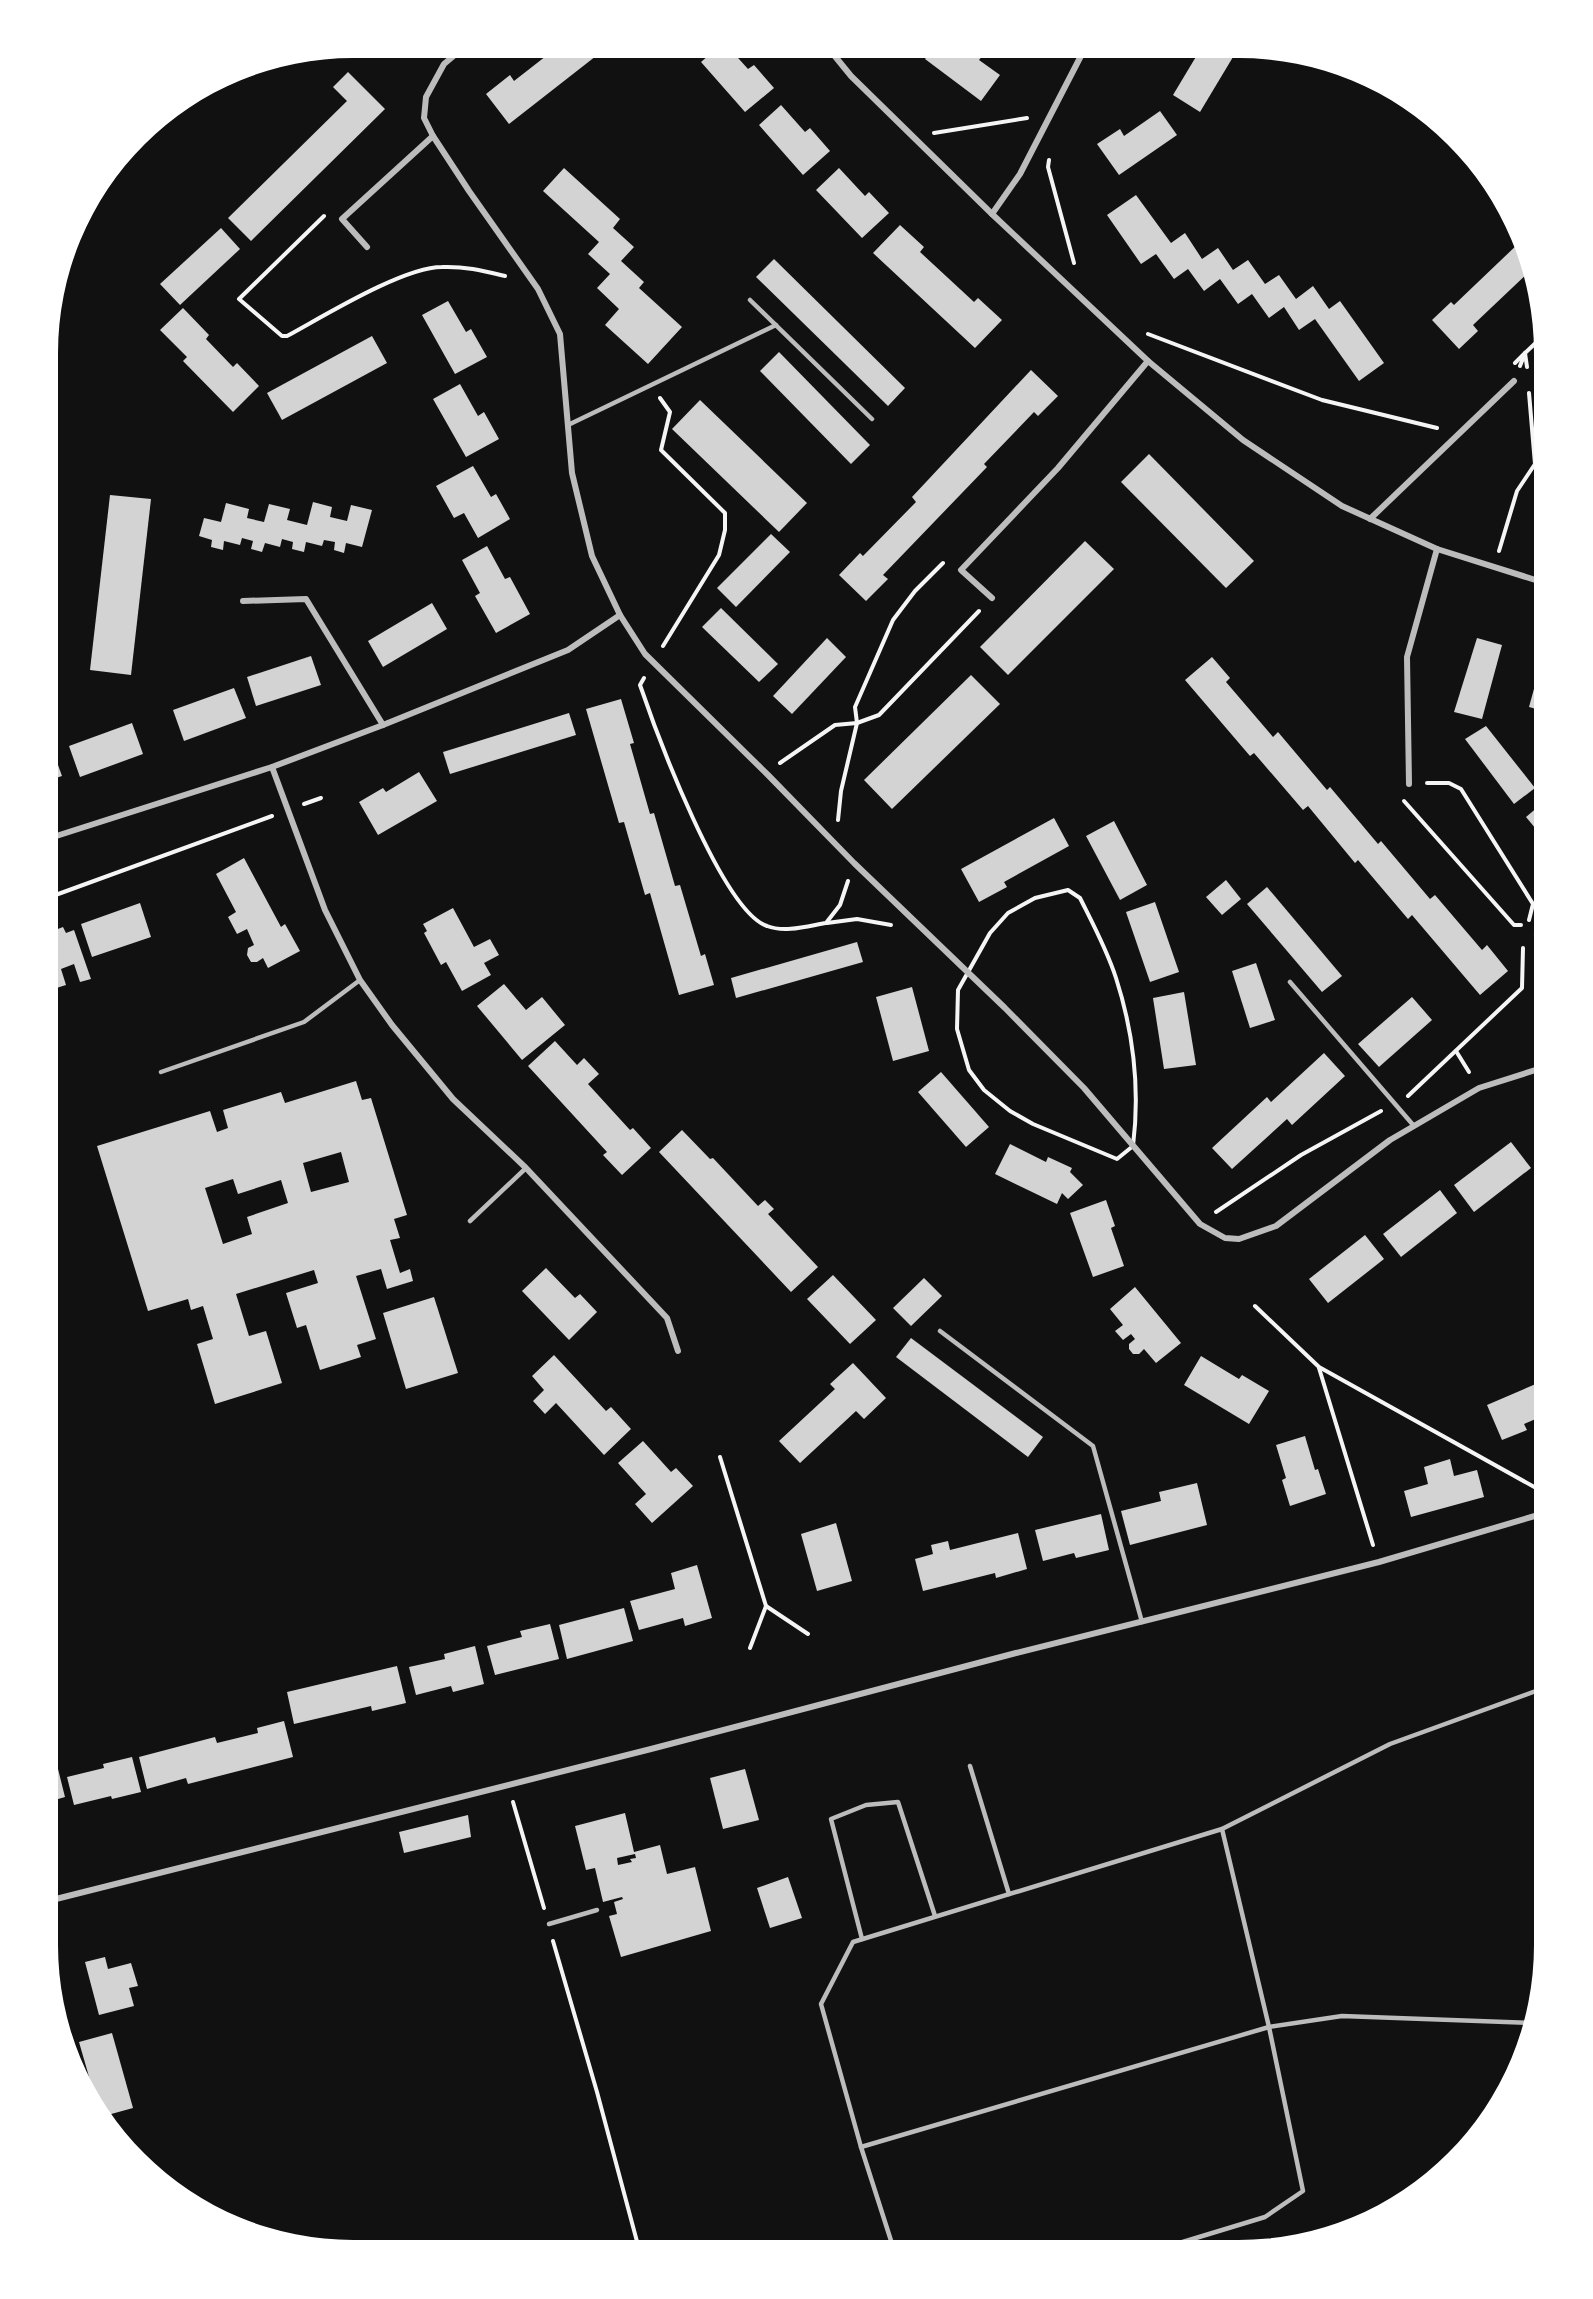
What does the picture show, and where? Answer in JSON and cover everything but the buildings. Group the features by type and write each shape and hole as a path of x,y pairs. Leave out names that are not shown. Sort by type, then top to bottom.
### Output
{"street":[{"path":"451,58 444,64 426,97 424,118 433,136 538,289 560,334 572,472 592,556 620,615 645,654 1084,1088 1200,1224 1226,1238 1239,1239 1276,1226 1390,1140 1479,1088 1534,1070"},
{"path":"836,58 851,76 992,214 1148,361 1243,440 1342,506 1437,549 1534,579"},
{"path":"992,214 1020,174 1080,58"},
{"path":"367,247 342,219 433,136"},
{"path":"992,598 961,570 1058,468 1148,361"},
{"path":"1370,519 1514,381"},
{"path":"1408,784 1407,657 1437,549"},
{"path":"243,601 306,599 383,725"},
{"path":"58,835 272,767 383,725 568,650 620,615"},
{"path":"272,767 286,811 325,910 360,980 392,1025 453,1099 526,1168 667,1318 678,1351"},
{"path":"58,1898 1379,1562 1534,1516"}],"lane":[{"path":"750,300 872,419"},
{"path":"568,425 776,325"},
{"path":"161,1072 304,1022 360,980"},
{"path":"1290,982 1414,1126"},
{"path":"470,1221 526,1168"},
{"path":"940,1331 1093,1446 1142,1622"},
{"path":"891,2240 861,2147 821,2004 853,1942 1222,1828 1390,1744 1534,1692"},
{"path":"970,1766 1009,1894"},
{"path":"862,1939 831,1819 866,1805 898,1802 935,1916"},
{"path":"1189,2240 1265,2217 1303,2191 1269,2027 1222,1828"},
{"path":"549,1924 597,1910"},
{"path":"861,2147 1269,2027 1342,2016 1524,2023"}],"path":[{"path":"913,136 1051,114"},
{"path":"1049,156 1048,167 1074,267"},
{"path":"1139,326 1148,334 1322,400 1442,429"},
{"path":"1509,368 1534,344"},
{"path":"1525,353 1527,375"},
{"path":"1514,381 1525,353"},
{"path":"1528,386 1534,453"},
{"path":"1495,567 1517,491 1534,466"},
{"path":"838,822 841,791 857,723 855,707 893,620 915,591 944,563 961,570"},
{"path":"768,774 783,760 835,725 857,723 879,715 992,598"},
{"path":"1449,783 1461,789 1533,904 1528,924 1514,925 1389,784 1408,784 1449,783"},
{"path":"58,894 321,798"},
{"path":"1068,890 1080,898 1116,977 1132,1044 1137,1116 1133,1146 1117,1159 1033,1124 1010,1111 984,1090 969,1070 957,1029 958,990 990,933 1008,913 1035,898 1068,890"},
{"path":"826,923 857,919 903,927"},
{"path":"1456,1051 1479,1088"},
{"path":"1255,1306 1318,1367 1534,1487"},
{"path":"1318,1367 1379,1562"},
{"path":"720,1457 766,1606 750,1648"},
{"path":"766,1606 808,1634"},
{"path":"508,1785 597,2092 637,2240"}]}
